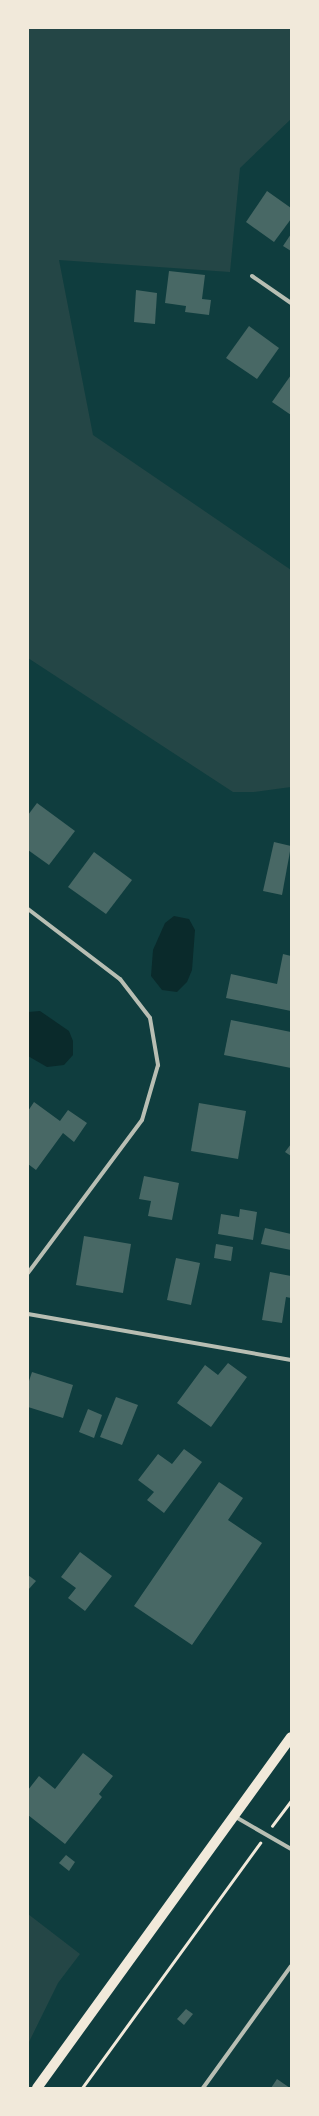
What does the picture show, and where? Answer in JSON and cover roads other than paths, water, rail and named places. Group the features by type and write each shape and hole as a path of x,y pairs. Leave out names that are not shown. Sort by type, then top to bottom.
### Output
{"main road":[{"path":"37,2088 291,1737"}],"street":[{"path":"252,276 291,303"},
{"path":"28,908 120,978 150,1018 158,1065 142,1120 28,1273"},
{"path":"28,1314 291,1360"},
{"path":"234,1816 291,1849"},
{"path":"203,2088 291,1966"}]}
